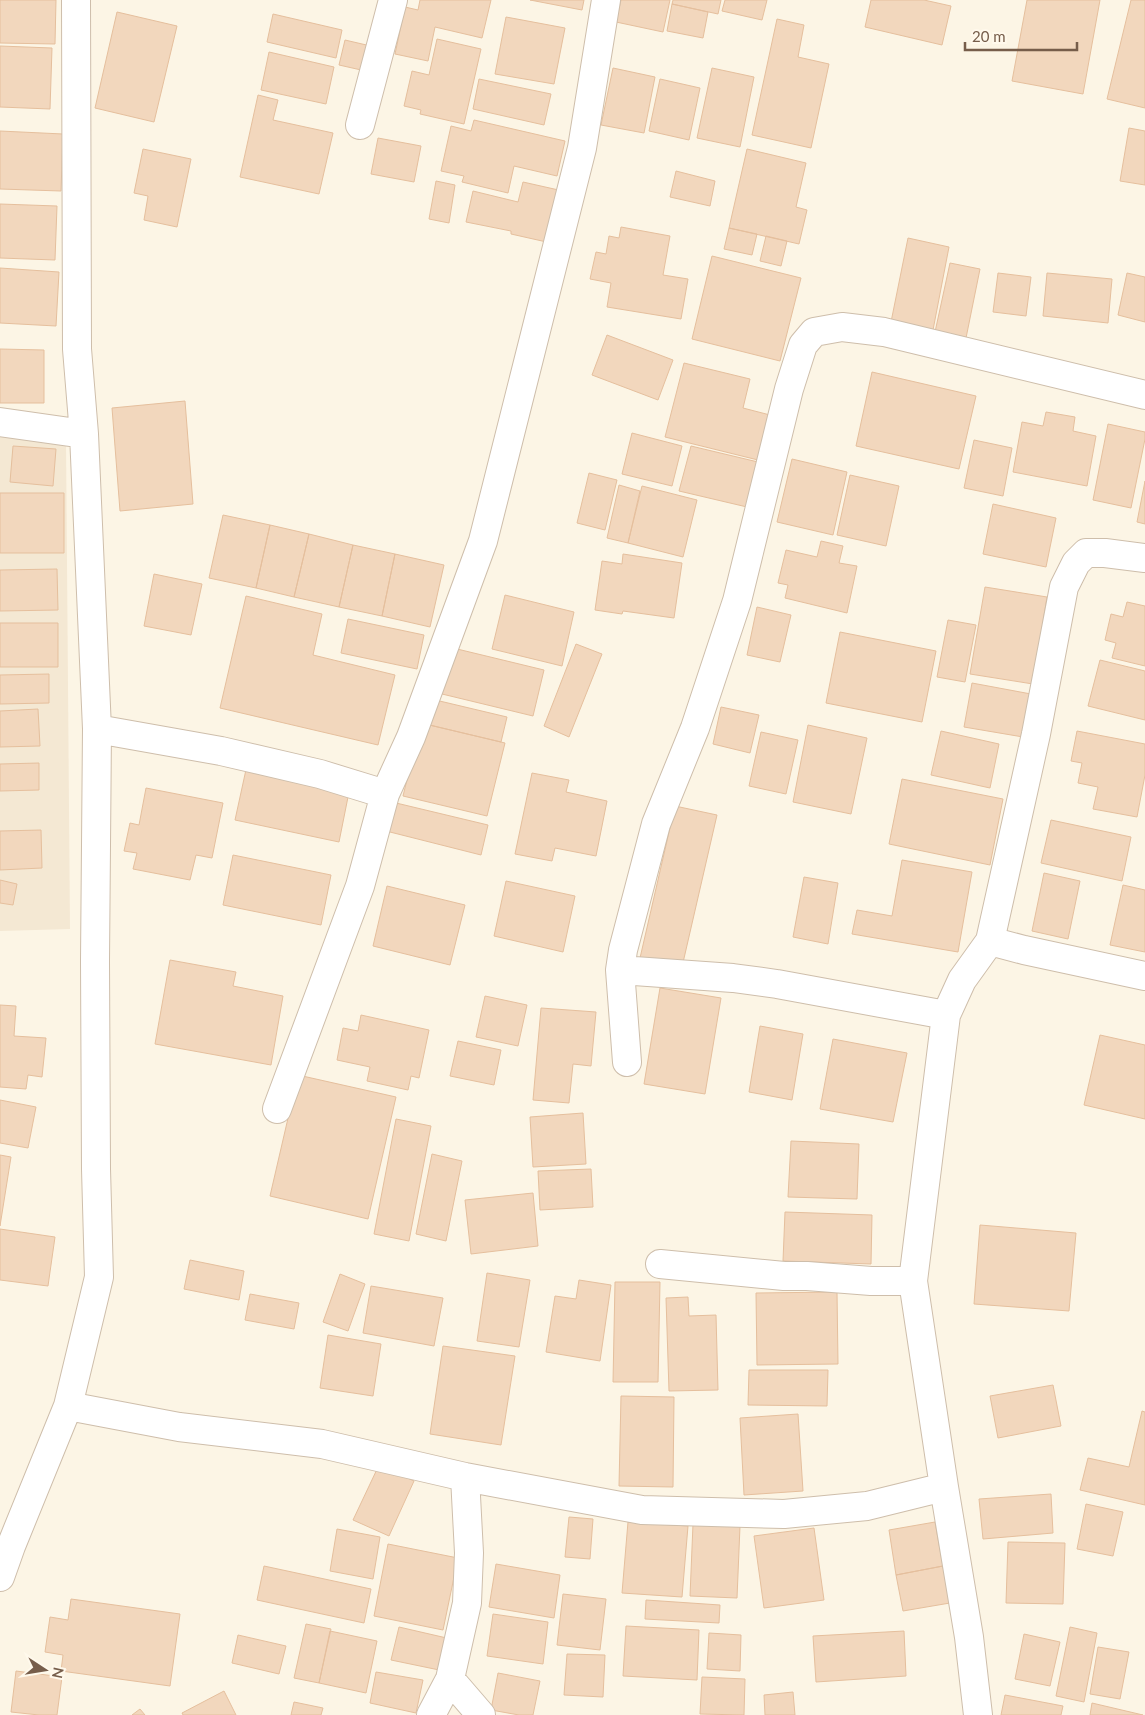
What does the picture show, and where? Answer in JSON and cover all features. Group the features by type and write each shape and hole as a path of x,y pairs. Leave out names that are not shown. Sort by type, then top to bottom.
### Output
{"street":[{"path":"0,1577 68,1406 99,1278 96,1169 95,971 97,730 84,434 77,349 76,0"},
{"path":"360,125 393,0"},
{"path":"278,1109 360,886 385,794 411,737 483,540 582,148 606,0"},
{"path":"627,1062 620,970 623,950 656,824 695,728 737,601 789,389 803,345 814,332 842,327 884,332 1145,395"},
{"path":"0,422 84,434"},
{"path":"978,1715 969,1638 913,1281 946,1016 962,980 990,941 1036,734 1064,588 1076,563 1086,553 1105,553 1145,558"},
{"path":"97,730 230,754 320,774 385,794"},
{"path":"990,941 1145,976"},
{"path":"620,970 759,981 946,1016"},
{"path":"660,1264 784,1276 871,1281 913,1281"},
{"path":"68,1406 179,1427 322,1444 465,1476 642,1510 775,1513 867,1506 944,1487"},
{"path":"431,1715 450,1679 467,1603 470,1553 465,1476"},
{"path":"450,1679 481,1715"}],"shaded area":[{"path":"0,431 66,441 70,929 0,931"}],"building":[{"path":"0,0 56,0 55,44 0,43"},
{"path":"420,0 491,0 482,38 435,27 428,61 395,54 405,7 418,10"},
{"path":"530,0 584,0 582,10"},
{"path":"621,0 670,0 663,32 616,22"},
{"path":"673,0 721,0 718,14 672,4"},
{"path":"725,0 767,0 762,20 722,11"},
{"path":"871,0 924,0 951,6 942,45 865,27"},
{"path":"1027,0 1100,0 1083,94 1012,81"},
{"path":"1131,0 1145,0 1145,108 1107,99"},
{"path":"672,4 708,12 703,38 667,31"},
{"path":"117,12 177,26 154,122 95,108"},
{"path":"273,14 342,30 336,58 267,42"},
{"path":"506,17 565,28 554,84 495,74"},
{"path":"777,19 804,25 798,57 829,64 811,148 752,135"},
{"path":"437,39 481,49 464,124 420,114 421,110 404,106 412,71 429,75"},
{"path":"345,40 375,47 370,72 339,65"},
{"path":"0,46 52,48 50,109 0,107"},
{"path":"269,52 334,67 326,104 261,90"},
{"path":"613,68 655,77 644,133 601,125"},
{"path":"712,68 754,77 740,147 697,138"},
{"path":"479,79 551,94 544,125 473,109"},
{"path":"660,79 700,88 689,140 649,131"},
{"path":"258,95 278,100 273,120 333,133 319,194 240,177"},
{"path":"474,120 565,141 557,176 514,166 508,193 462,182 464,176 441,171 451,126 471,131"},
{"path":"1129,128 1145,131 1145,185 1120,181"},
{"path":"0,131 63,134 61,191 0,189"},
{"path":"378,138 421,146 414,182 371,174"},
{"path":"143,149 191,159 177,227 144,220 148,196 134,193"},
{"path":"747,149 806,163 796,207 807,210 799,244 729,228"},
{"path":"676,171 715,181 710,206 670,197"},
{"path":"436,181 455,185 449,223 429,219"},
{"path":"523,182 563,191 551,243 511,234 511,231 466,222 473,191 518,202"},
{"path":"0,204 57,206 55,260 0,258"},
{"path":"621,227 670,236 663,275 688,279 681,319 607,307 611,283 590,279 596,252 606,254 609,236 619,238"},
{"path":"729,228 757,234 752,255 724,249"},
{"path":"766,236 787,241 781,266 760,261"},
{"path":"908,238 949,247 933,330 891,322"},
{"path":"712,256 801,278 780,361 692,339"},
{"path":"950,263 980,269 966,338 935,332"},
{"path":"0,268 59,272 56,326 0,323"},
{"path":"998,273 1031,277 1026,316 993,312"},
{"path":"1047,273 1112,279 1108,323 1043,316"},
{"path":"1127,273 1145,277 1145,322 1118,315"},
{"path":"607,335 673,360 658,400 592,375"},
{"path":"0,349 44,350 44,403 0,403"},
{"path":"684,363 750,379 743,408 770,415 758,460 665,437"},
{"path":"872,372 976,396 959,469 856,446"},
{"path":"185,401 193,504 120,511 112,408"},
{"path":"1046,412 1075,417 1073,431 1096,436 1087,486 1013,472 1022,422 1043,426"},
{"path":"1108,424 1145,432 1131,508 1093,500"},
{"path":"632,433 682,446 672,486 622,474"},
{"path":"974,440 1012,448 1003,496 964,488"},
{"path":"13,446 56,449 53,486 10,482"},
{"path":"691,446 758,462 747,507 679,491"},
{"path":"792,459 847,472 833,535 777,522"},
{"path":"589,473 617,480 605,530 577,523"},
{"path":"850,475 899,486 886,546 837,535"},
{"path":"1145,481 1145,524 1137,522"},
{"path":"619,485 640,491 628,543 607,538"},
{"path":"642,486 697,500 683,557 628,543"},
{"path":"0,493 64,493 64,553 0,553"},
{"path":"993,504 1056,518 1046,567 983,554"},
{"path":"223,515 270,525 256,588 209,578"},
{"path":"270,525 309,534 294,597 256,588"},
{"path":"309,534 353,545 339,607 294,597"},
{"path":"821,541 843,546 839,563 857,566 847,613 785,598 788,585 778,583 786,550 817,557"},
{"path":"353,545 395,554 382,616 339,607"},
{"path":"395,554 444,565 430,627 382,616"},
{"path":"623,554 682,563 674,618 623,611 622,614 595,610 602,561 622,564"},
{"path":"57,569 58,610 0,611 0,570"},
{"path":"154,574 202,584 191,635 144,626"},
{"path":"985,587 1047,597 1033,684 970,674"},
{"path":"505,595 574,612 562,666 492,649"},
{"path":"246,596 322,614 313,655 395,675 378,745 220,708"},
{"path":"1127,602 1145,606 1145,666 1112,658 1116,643 1105,640 1111,614 1123,617"},
{"path":"757,607 791,615 780,662 747,655"},
{"path":"348,619 424,635 417,669 341,653"},
{"path":"948,620 976,625 965,682 937,677"},
{"path":"0,623 58,623 58,667 0,667"},
{"path":"840,632 936,651 922,722 826,703"},
{"path":"576,644 602,654 569,737 544,726"},
{"path":"453,648 544,670 533,716 442,694"},
{"path":"1100,660 1145,671 1145,720 1088,706"},
{"path":"49,674 49,703 0,704 0,675"},
{"path":"972,683 1031,694 1023,737 964,727"},
{"path":"427,698 507,717 501,742 421,723"},
{"path":"721,707 759,715 750,753 713,744"},
{"path":"38,709 40,746 0,747 0,711"},
{"path":"421,723 505,743 487,816 403,796"},
{"path":"808,725 867,738 851,814 793,802"},
{"path":"941,731 999,744 990,788 931,775"},
{"path":"1077,731 1145,744 1145,775 1137,817 1093,809 1098,787 1078,783 1082,763 1071,761"},
{"path":"761,732 798,740 786,794 749,786"},
{"path":"39,763 39,790 0,791 0,764"},
{"path":"247,765 350,787 339,842 235,820"},
{"path":"532,773 569,780 566,792 607,801 596,856 555,848 552,861 515,854"},
{"path":"902,779 1003,799 990,865 889,844"},
{"path":"146,788 223,803 212,858 196,855 190,880 133,869 137,853 124,851 130,823 139,825"},
{"path":"392,802 488,825 481,855 386,831"},
{"path":"675,806 717,815 682,967 640,958"},
{"path":"1051,820 1131,837 1122,881 1041,863"},
{"path":"41,830 42,868 0,870 0,831"},
{"path":"233,855 331,875 321,925 223,905"},
{"path":"902,860 972,872 958,952 852,934 857,910 892,916"},
{"path":"1044,873 1080,881 1068,939 1032,931"},
{"path":"804,877 838,883 828,944 793,937"},
{"path":"0,880 17,884 13,905 0,903"},
{"path":"506,881 575,896 563,952 494,936"},
{"path":"1123,885 1145,890 1145,952 1110,945"},
{"path":"387,886 465,905 450,965 373,946"},
{"path":"170,960 236,972 233,986 283,996 271,1065 155,1044"},
{"path":"660,988 721,998 705,1094 644,1084"},
{"path":"485,996 527,1005 518,1046 476,1037"},
{"path":"0,1005 16,1006 14,1036 46,1038 42,1077 28,1075 26,1089 0,1087"},
{"path":"541,1008 596,1012 591,1066 573,1064 569,1103 533,1100"},
{"path":"361,1015 429,1030 419,1078 411,1076 408,1090 367,1081 370,1067 337,1060 343,1028 358,1031"},
{"path":"760,1026 803,1034 792,1100 749,1092"},
{"path":"1100,1035 1145,1045 1145,1119 1084,1105"},
{"path":"833,1039 907,1053 893,1122 820,1109"},
{"path":"458,1041 501,1050 494,1085 450,1076"},
{"path":"298,1075 396,1097 368,1219 270,1196"},
{"path":"0,1100 36,1107 28,1148 0,1143"},
{"path":"583,1113 586,1164 533,1167 530,1117"},
{"path":"396,1119 431,1126 409,1241 374,1234"},
{"path":"791,1141 859,1144 857,1199 788,1197"},
{"path":"432,1154 462,1161 446,1241 416,1234"},
{"path":"0,1155 11,1157 0,1226"},
{"path":"591,1169 593,1207 540,1210 538,1171"},
{"path":"533,1193 538,1246 471,1254 465,1200"},
{"path":"785,1212 872,1215 871,1264 783,1261"},
{"path":"980,1225 1076,1233 1069,1311 974,1304"},
{"path":"0,1229 55,1237 48,1286 0,1280"},
{"path":"190,1260 244,1271 239,1300 184,1289"},
{"path":"487,1273 530,1280 519,1347 477,1341"},
{"path":"340,1274 365,1284 348,1331 323,1322"},
{"path":"579,1280 611,1285 600,1361 546,1352 555,1296 576,1299"},
{"path":"615,1282 660,1282 658,1382 613,1382"},
{"path":"371,1286 443,1298 434,1346 363,1333"},
{"path":"837,1292 838,1364 757,1365 756,1293"},
{"path":"250,1294 299,1303 294,1329 245,1320"},
{"path":"688,1297 689,1316 716,1315 718,1390 669,1391 666,1298"},
{"path":"328,1335 381,1344 373,1396 320,1388"},
{"path":"443,1346 515,1356 501,1445 430,1434"},
{"path":"749,1370 828,1370 827,1406 748,1405"},
{"path":"1053,1385 1061,1426 998,1438 990,1396"},
{"path":"621,1396 674,1397 673,1487 619,1486"},
{"path":"1142,1411 1145,1412 1145,1505 1080,1490 1088,1458 1129,1467"},
{"path":"798,1414 803,1491 744,1495 740,1418"},
{"path":"379,1465 414,1481 389,1536 353,1520"},
{"path":"1051,1494 1053,1533 983,1539 979,1499"},
{"path":"1086,1504 1123,1512 1113,1556 1077,1549"},
{"path":"569,1517 593,1519 590,1559 565,1557"},
{"path":"628,1522 688,1526 682,1597 622,1593"},
{"path":"935,1522 943,1566 896,1575 889,1530"},
{"path":"693,1524 740,1526 737,1598 690,1596"},
{"path":"814,1528 824,1600 764,1608 754,1536"},
{"path":"337,1529 380,1537 373,1579 330,1571"},
{"path":"1008,1542 1065,1543 1063,1604 1006,1603"},
{"path":"388,1544 458,1558 443,1630 374,1616"},
{"path":"496,1564 560,1575 554,1618 489,1607"},
{"path":"264,1566 371,1589 364,1623 257,1600"},
{"path":"943,1566 950,1603 903,1611 896,1575"},
{"path":"563,1594 606,1599 600,1650 557,1645"},
{"path":"71,1599 180,1614 170,1686 61,1671 63,1655 45,1652 50,1617 68,1620"},
{"path":"646,1600 720,1605 719,1623 645,1619"},
{"path":"493,1614 548,1622 543,1664 487,1656"},
{"path":"306,1624 331,1629 319,1683 294,1678"},
{"path":"626,1626 699,1630 697,1680 623,1676"},
{"path":"399,1627 451,1639 444,1671 391,1660"},
{"path":"1070,1627 1097,1633 1084,1702 1056,1696"},
{"path":"330,1631 377,1641 366,1693 319,1683"},
{"path":"904,1631 906,1676 816,1682 813,1636"},
{"path":"709,1633 741,1635 740,1671 707,1669"},
{"path":"1024,1634 1060,1642 1050,1686 1015,1679"},
{"path":"238,1635 286,1646 279,1674 232,1663"},
{"path":"1098,1647 1129,1652 1120,1699 1090,1694"},
{"path":"567,1654 605,1655 603,1697 564,1695"},
{"path":"16,1671 62,1677 57,1715 11,1712"},
{"path":"376,1672 423,1680 416,1713 370,1703"},
{"path":"498,1673 540,1681 533,1715 519,1715 491,1710"},
{"path":"702,1677 745,1679 744,1715 700,1714"},
{"path":"224,1691 236,1715 183,1715 182,1713"},
{"path":"793,1692 795,1715 765,1715 764,1695"},
{"path":"1005,1695 1063,1706 1061,1715 1001,1715"},
{"path":"294,1702 323,1708 321,1715 291,1715"},
{"path":"1092,1703 1143,1715 1090,1715"},
{"path":"140,1709 145,1715 132,1715"}]}
